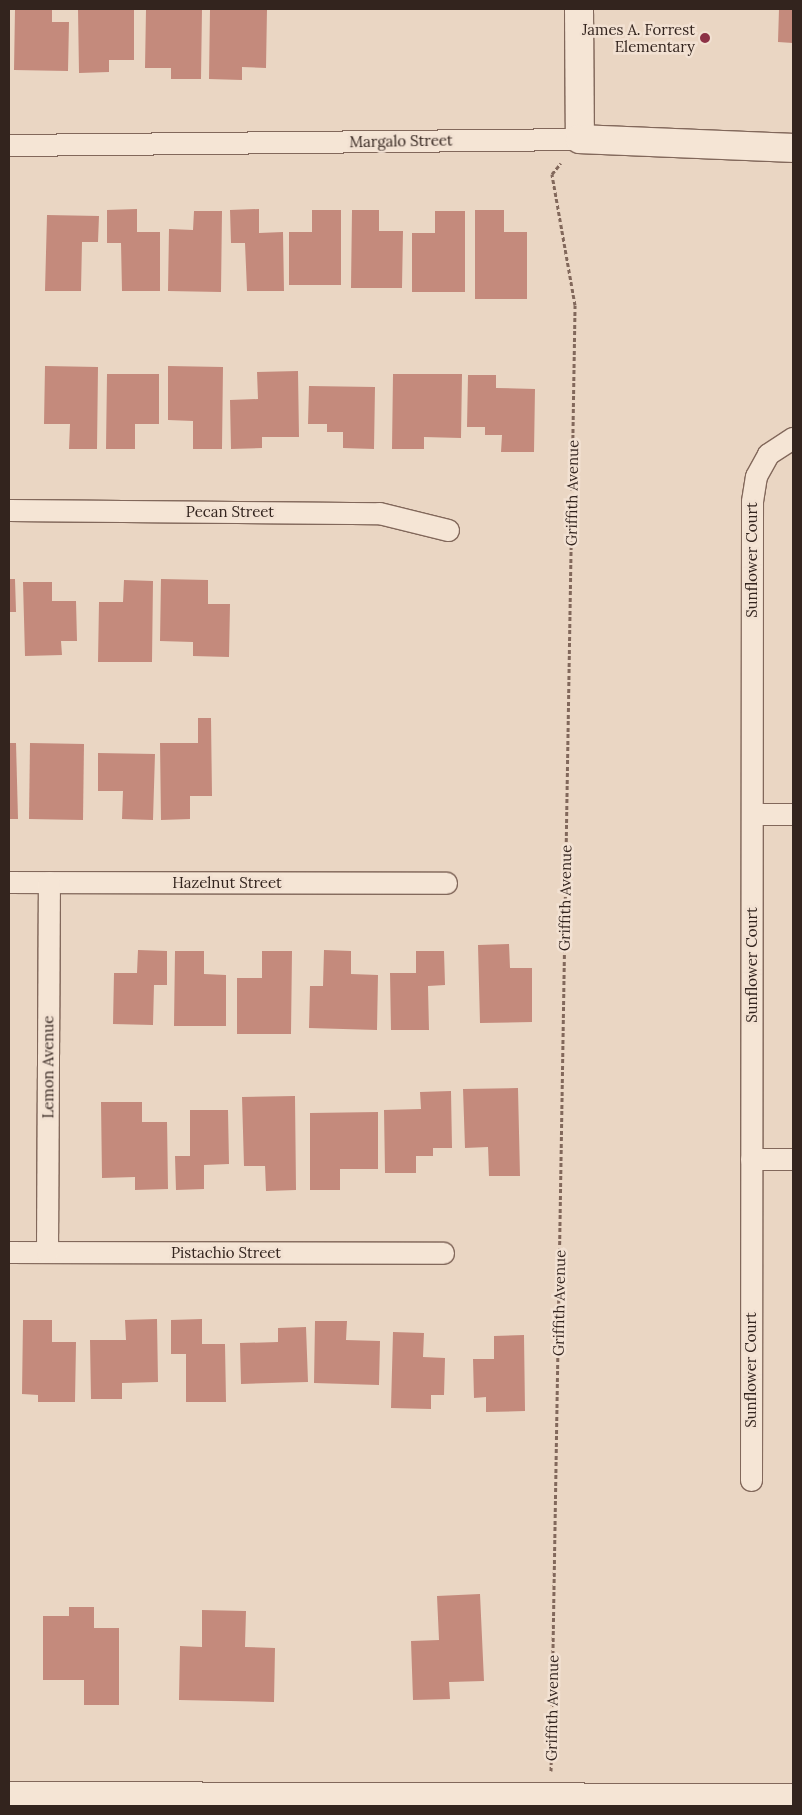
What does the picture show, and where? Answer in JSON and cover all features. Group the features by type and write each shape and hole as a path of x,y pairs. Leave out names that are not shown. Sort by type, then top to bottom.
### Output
{"street":[{"path":"579,9 580,139"},
{"name":"Margalo Street","path":"9,145 580,139 793,148"},
{"name":"Sunflower Court","path":"751,1480 752,501 756,476 768,454 793,438"},
{"name":"Pecan Street","path":"9,510 379,513 448,530"},
{"path":"752,814 793,814"},
{"name":"Hazelnut Street","path":"9,882 446,883"},
{"name":"Lemon Avenue","path":"46,1252 49,882"},
{"path":"751,1159 793,1159"},
{"name":"Pistachio Street","path":"9,1252 443,1253"},
{"path":"9,1796 793,1798"}],"path":[{"name":"Griffith Avenue","path":"551,1798 574,305 552,174 580,139"}],"building":[{"path":"15,9 52,9 52,22 69,22 68,71 14,70"},
{"path":"78,9 134,9 134,60 109,60 109,72 79,73"},
{"path":"146,9 202,9 201,79 171,79 171,68 145,68"},
{"path":"210,9 267,9 266,68 242,67 242,80 209,79"},
{"path":"779,9 793,9 793,43 778,42"},
{"path":"137,209 137,232 160,232 160,291 122,291 121,243 107,243 107,210"},
{"path":"259,209 259,233 283,232 284,291 247,291 245,243 231,243 230,210"},
{"path":"312,210 341,210 341,285 289,285 289,232 312,232"},
{"path":"352,210 379,210 379,231 403,231 402,288 351,288"},
{"path":"475,210 504,210 504,232 527,232 527,299 475,299"},
{"path":"194,211 222,211 221,292 168,291 169,229 193,230"},
{"path":"435,211 465,211 465,292 412,292 412,233 435,233"},
{"path":"47,215 99,216 98,242 82,242 81,291 45,291"},
{"path":"45,366 98,367 97,449 69,449 70,424 44,424"},
{"path":"168,366 223,367 222,449 193,449 193,421 168,420"},
{"path":"298,371 299,437 262,437 262,448 231,449 230,400 258,399 257,372"},
{"path":"107,374 159,374 159,424 135,424 135,449 106,449"},
{"path":"393,374 462,374 461,438 424,437 424,449 392,449"},
{"path":"468,375 496,375 496,388 535,389 534,452 501,452 502,435 485,435 485,427 467,427"},
{"path":"309,386 375,387 374,449 343,448 343,432 327,432 327,424 308,424"},
{"path":"9,579 15,579 16,612 9,612"},
{"path":"161,579 208,580 208,604 230,604 229,657 193,656 193,642 160,641"},
{"path":"124,580 153,581 152,662 98,662 99,602 123,602"},
{"path":"23,582 52,582 52,601 76,601 77,641 61,641 62,655 25,656"},
{"path":"198,718 211,718 212,796 190,796 190,819 161,820 160,743 198,743"},
{"path":"9,743 16,743 18,819 9,819"},
{"path":"30,743 84,744 83,820 29,819"},
{"path":"98,753 155,754 153,820 122,819 123,791 98,791"},
{"path":"509,944 510,968 532,968 532,1022 480,1023 478,945"},
{"path":"138,950 167,951 167,985 154,985 153,1025 113,1024 114,973 137,973"},
{"path":"324,950 351,951 351,974 378,975 377,1030 309,1028 310,986 323,986"},
{"path":"175,951 204,951 204,974 226,975 226,1026 174,1026"},
{"path":"262,951 292,951 291,1034 237,1034 237,978 262,978"},
{"path":"416,951 444,951 445,985 428,986 429,1030 391,1030 390,973 416,973"},
{"path":"518,1088 520,1176 489,1176 488,1147 465,1148 463,1089"},
{"path":"451,1091 452,1148 433,1148 433,1156 416,1156 416,1173 385,1173 384,1110 421,1109 420,1092"},
{"path":"295,1096 296,1190 266,1191 265,1166 244,1166 242,1097"},
{"path":"101,1102 142,1102 142,1122 167,1122 168,1189 135,1190 135,1177 102,1178"},
{"path":"190,1110 228,1110 229,1164 204,1165 204,1189 176,1190 175,1156 190,1156"},
{"path":"378,1112 378,1169 340,1169 340,1190 310,1190 310,1113"},
{"path":"157,1319 158,1382 122,1383 122,1399 91,1399 90,1340 126,1340 125,1320"},
{"path":"202,1319 202,1344 225,1344 226,1402 186,1402 186,1354 171,1354 171,1320"},
{"path":"23,1320 52,1320 52,1342 76,1342 75,1402 38,1402 38,1395 22,1394"},
{"path":"315,1321 347,1321 346,1340 380,1341 379,1385 314,1383"},
{"path":"306,1327 308,1382 241,1384 240,1343 278,1342 278,1328"},
{"path":"393,1332 424,1333 423,1357 445,1358 444,1395 431,1395 431,1409 391,1408"},
{"path":"524,1335 525,1411 486,1412 486,1397 474,1398 473,1359 494,1359 494,1336"},
{"path":"480,1594 484,1681 449,1682 450,1699 413,1700 411,1641 439,1640 437,1596"},
{"path":"69,1607 94,1607 94,1628 119,1628 119,1705 84,1705 84,1680 43,1680 43,1616 69,1616"},
{"path":"202,1610 246,1611 245,1647 275,1648 274,1702 179,1700 180,1646 202,1647"}],"place":[{"name":"James A. Forrest Elementary","path":"705,38"}]}
